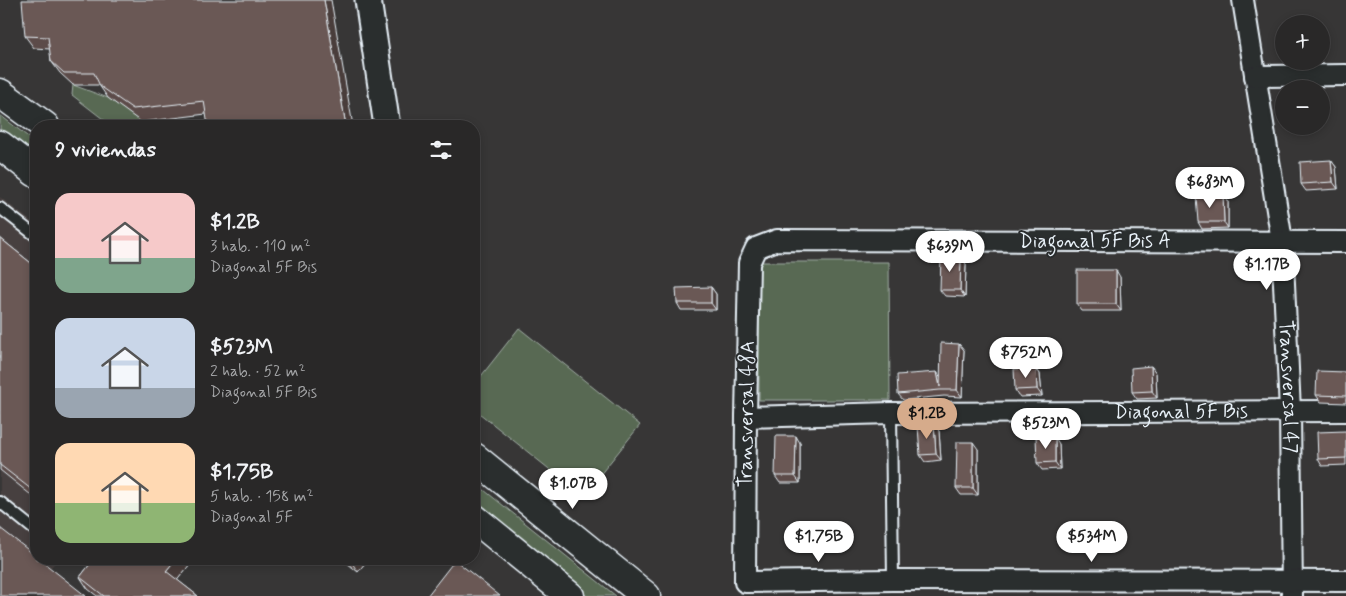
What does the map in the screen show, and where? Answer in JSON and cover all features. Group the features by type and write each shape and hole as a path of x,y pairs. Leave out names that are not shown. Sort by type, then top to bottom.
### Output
{"main road":[{"path":"0,93 37,120"},
{"path":"0,145 30,168"},
{"path":"480,462 646,596"},
{"path":"480,523 570,596"}],"street":[{"path":"368,0 386,120"},
{"name":"Transversal 47","path":"1244,0 1282,242 1290,411 1292,589"},
{"path":"1255,76 1346,75"},
{"name":"Diagonal 5F Bis A","path":"756,248 777,240 1346,242"},
{"name":"Transversal 48A","path":"756,248 750,263 746,417 745,582 893,580"},
{"name":"Diagonal 5F Bis","path":"746,417 891,413 1346,411"},
{"path":"893,580 1292,589 1346,581"}],"lane":[{"path":"0,208 30,231"},
{"path":"891,413 893,580"},
{"path":"0,502 30,526"}],"shaded area":[{"path":"0,197 30,220 30,555 0,531"},
{"path":"43,565 53,565 49,570"}],"green space":[{"path":"73,85 108,98 139,120 104,120 72,95"},
{"path":"0,115 30,138 30,158 0,135"},
{"path":"759,262 889,262 890,400 759,400"},
{"path":"519,328 640,425 583,496 480,414 480,377"},
{"path":"480,487 616,596 587,596 480,510"}],"building":[{"path":"22,0 324,0 345,120 207,120 204,101 133,109 100,86 94,73 64,73 51,61 48,37 25,36"},
{"path":"1331,160 1333,182 1301,184 1300,162"},
{"path":"1223,195 1224,222 1198,222 1196,196"},
{"path":"0,238 30,262 30,488 0,465"},
{"path":"941,256 961,257 960,290 940,290"},
{"path":"1077,270 1116,270 1116,304 1077,304"},
{"path":"711,287 711,303 677,303 676,288"},
{"path":"941,343 959,344 957,390 898,394 897,375 937,372 940,387"},
{"path":"1151,366 1152,391 1132,392 1131,368"},
{"path":"1036,368 1037,389 1015,390 1014,369"},
{"path":"1317,371 1346,372 1346,396 1316,395"},
{"path":"934,424 936,454 920,455 918,426"},
{"path":"1346,431 1346,458 1318,459 1317,432"},
{"path":"776,436 796,436 795,476 775,476"},
{"path":"1036,437 1055,437 1055,462 1037,463"},
{"path":"957,442 973,442 973,488 956,488"},
{"path":"0,528 30,551 30,565 47,565 86,596 0,596"},
{"path":"89,565 171,565 166,571 198,596 104,596 80,577"},
{"path":"451,565 461,565 500,596 427,596"}]}
